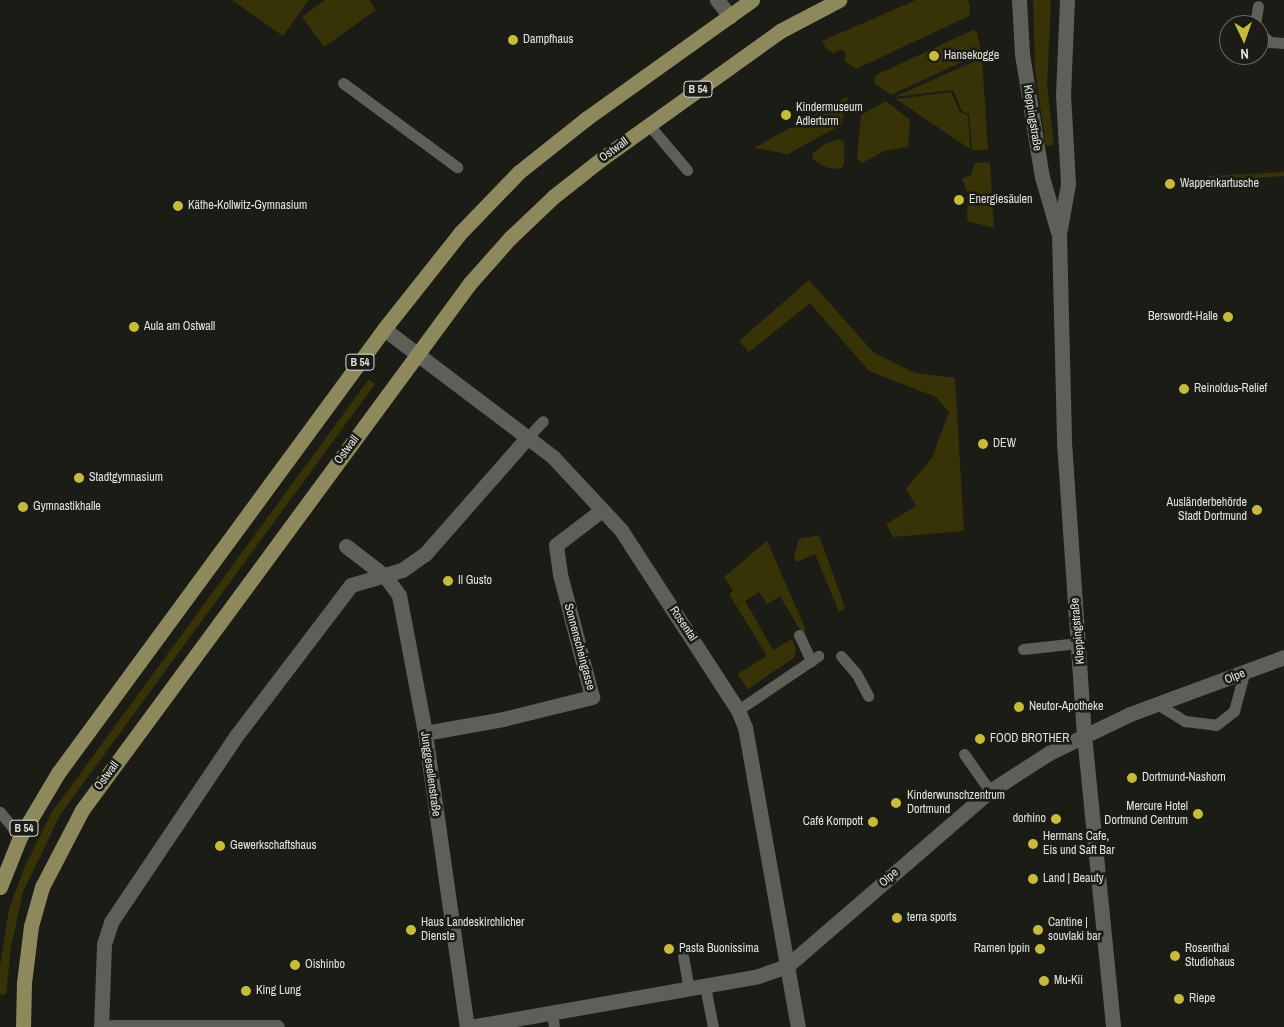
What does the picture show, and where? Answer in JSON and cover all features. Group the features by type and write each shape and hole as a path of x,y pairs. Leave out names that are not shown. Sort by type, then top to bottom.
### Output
{"main road":[{"name":"B 54","path":"0,886 20,837 58,773 384,329 461,232 519,172 587,118 752,0"},
{"name":"Ostwall","path":"23,1027 24,983 31,926 45,880 82,810 470,283 510,238 553,197 649,124 789,25 839,0"}],"street":[{"path":"717,0 730,16"},
{"name":"Kleppingstraße","path":"1019,0 1022,54 1042,176 1059,234"},
{"name":"Kleppingstraße","path":"1067,0 1063,94 1068,184 1059,234 1064,442 1084,735 1113,1027"},
{"name":"Rosental","path":"384,329 553,457 620,530 738,710 745,727 798,1027"},
{"path":"101,1027 104,944 111,922 236,736 351,585 402,570 422,551 485,480 526,438"},
{"name":"Sonnenscheingasse","path":"425,733 503,719 592,697 560,574 556,545 602,510"},
{"name":"Junggesellenstraße","path":"346,546 385,576 401,604 425,733 468,1027"},
{"name":"Olpe","path":"468,1027 553,1020 689,988 758,976 787,966 990,791 1084,735 1284,657"},
{"path":"112,1027 277,1027"}],"lane":[{"path":"1257,15 1258,6"},
{"path":"1269,41 1284,43"},
{"path":"343,83 458,167"},
{"path":"649,124 687,170"},
{"path":"526,438 543,421"},
{"path":"738,710 814,658 799,635"},
{"path":"1023,649 1079,643"},
{"path":"841,656 856,673 868,696"},
{"path":"1159,705 1185,721 1216,725 1234,711 1244,673"},
{"path":"964,754 990,791"},
{"path":"0,812 20,837"},
{"path":"684,956 689,988"},
{"path":"705,986 713,1027"}],"shaded area":[{"path":"232,0 309,0 283,36"},
{"path":"325,0 369,0 376,10 324,47 302,17"},
{"path":"916,0 967,0 970,5 969,16 856,69 844,60 846,54 842,49 833,53 825,47 822,41"},
{"path":"1033,0 1051,0 1047,85 1054,145 1046,146 1035,70"},
{"path":"973,30 977,32 981,53 891,95 874,83 876,75"},
{"path":"982,58 988,150 972,150 969,114 962,111 953,90 894,97"},
{"path":"951,92 960,112 968,115 970,149 896,99"},
{"path":"848,96 841,125 788,154 754,148"},
{"path":"886,101 910,120 908,147 884,151 862,163 857,159 861,115"},
{"path":"839,139 844,142 844,164 841,169 828,168 812,159 813,153 825,144"},
{"path":"990,162 994,228 967,221 968,194 962,179 971,175 975,163"},
{"path":"1284,172 1284,176 1209,181 1208,176"},
{"path":"809,280 874,353 915,373 955,378 964,531 893,537 886,524 916,506 906,489 932,458 949,412 936,397 869,371 810,303 749,352 739,341"},
{"path":"369,379 375,384 60,815 23,892 11,947 6,994 0,995 0,967 9,909 25,866 52,812"},
{"path":"819,535 845,608 839,612 815,554 796,562 794,557 799,539"},
{"path":"767,541 806,630 802,633 780,596 767,604 759,592 745,601 773,650 792,639 796,649 795,657 748,689 737,674 767,656 729,594 733,591 724,577"}],"place":[{"name":"Dampfhaus","path":"513,40"},
{"name":"Hansekogge","path":"934,56"},
{"name":"Kindermuseum Adlerturm","path":"786,115"},
{"name":"Wappenkartusche","path":"1170,184"},
{"name":"Energiesäulen","path":"959,200"},
{"name":"Käthe-Kollwitz-Gymnasium","path":"178,206"},
{"name":"Berswordt-Halle","path":"1228,317"},
{"name":"Aula am Ostwall","path":"134,327"},
{"name":"Reinoldus-Relief","path":"1184,389"},
{"name":"DEW","path":"983,444"},
{"name":"Stadtgymnasium","path":"79,478"},
{"name":"Gymnastikhalle","path":"23,507"},
{"name":"Ausländerbehörde Stadt Dortmund","path":"1257,510"},
{"name":"Il Gusto","path":"448,581"},
{"name":"Neutor-Apotheke","path":"1019,707"},
{"name":"FOOD BROTHER","path":"980,739"},
{"name":"Dortmund-Nashorn","path":"1132,778"},
{"name":"Kinderwunschzentrum Dortmund","path":"896,803"},
{"name":"Mercure Hotel Dortmund Centrum","path":"1198,814"},
{"name":"dorhino","path":"1056,819"},
{"name":"Café Kompott","path":"873,822"},
{"name":"Hermans Cafe, Eis und Saft Bar","path":"1033,844"},
{"name":"Gewerkschaftshaus","path":"220,846"},
{"name":"Land | Beauty","path":"1033,879"},
{"name":"terra sports","path":"897,918"},
{"name":"Haus Landeskirchlicher Dienste","path":"411,930"},
{"name":"Cantine | souvlaki bar","path":"1038,930"},
{"name":"Pasta Buonissima","path":"669,949"},
{"name":"Ramen Ippin","path":"1040,949"},
{"name":"Rosenthal Studiohaus","path":"1175,956"},
{"name":"Oishinbo","path":"295,965"},
{"name":"Mu-Kii","path":"1044,981"},
{"name":"King Lung","path":"246,991"},
{"name":"Riepe","path":"1179,999"}]}
